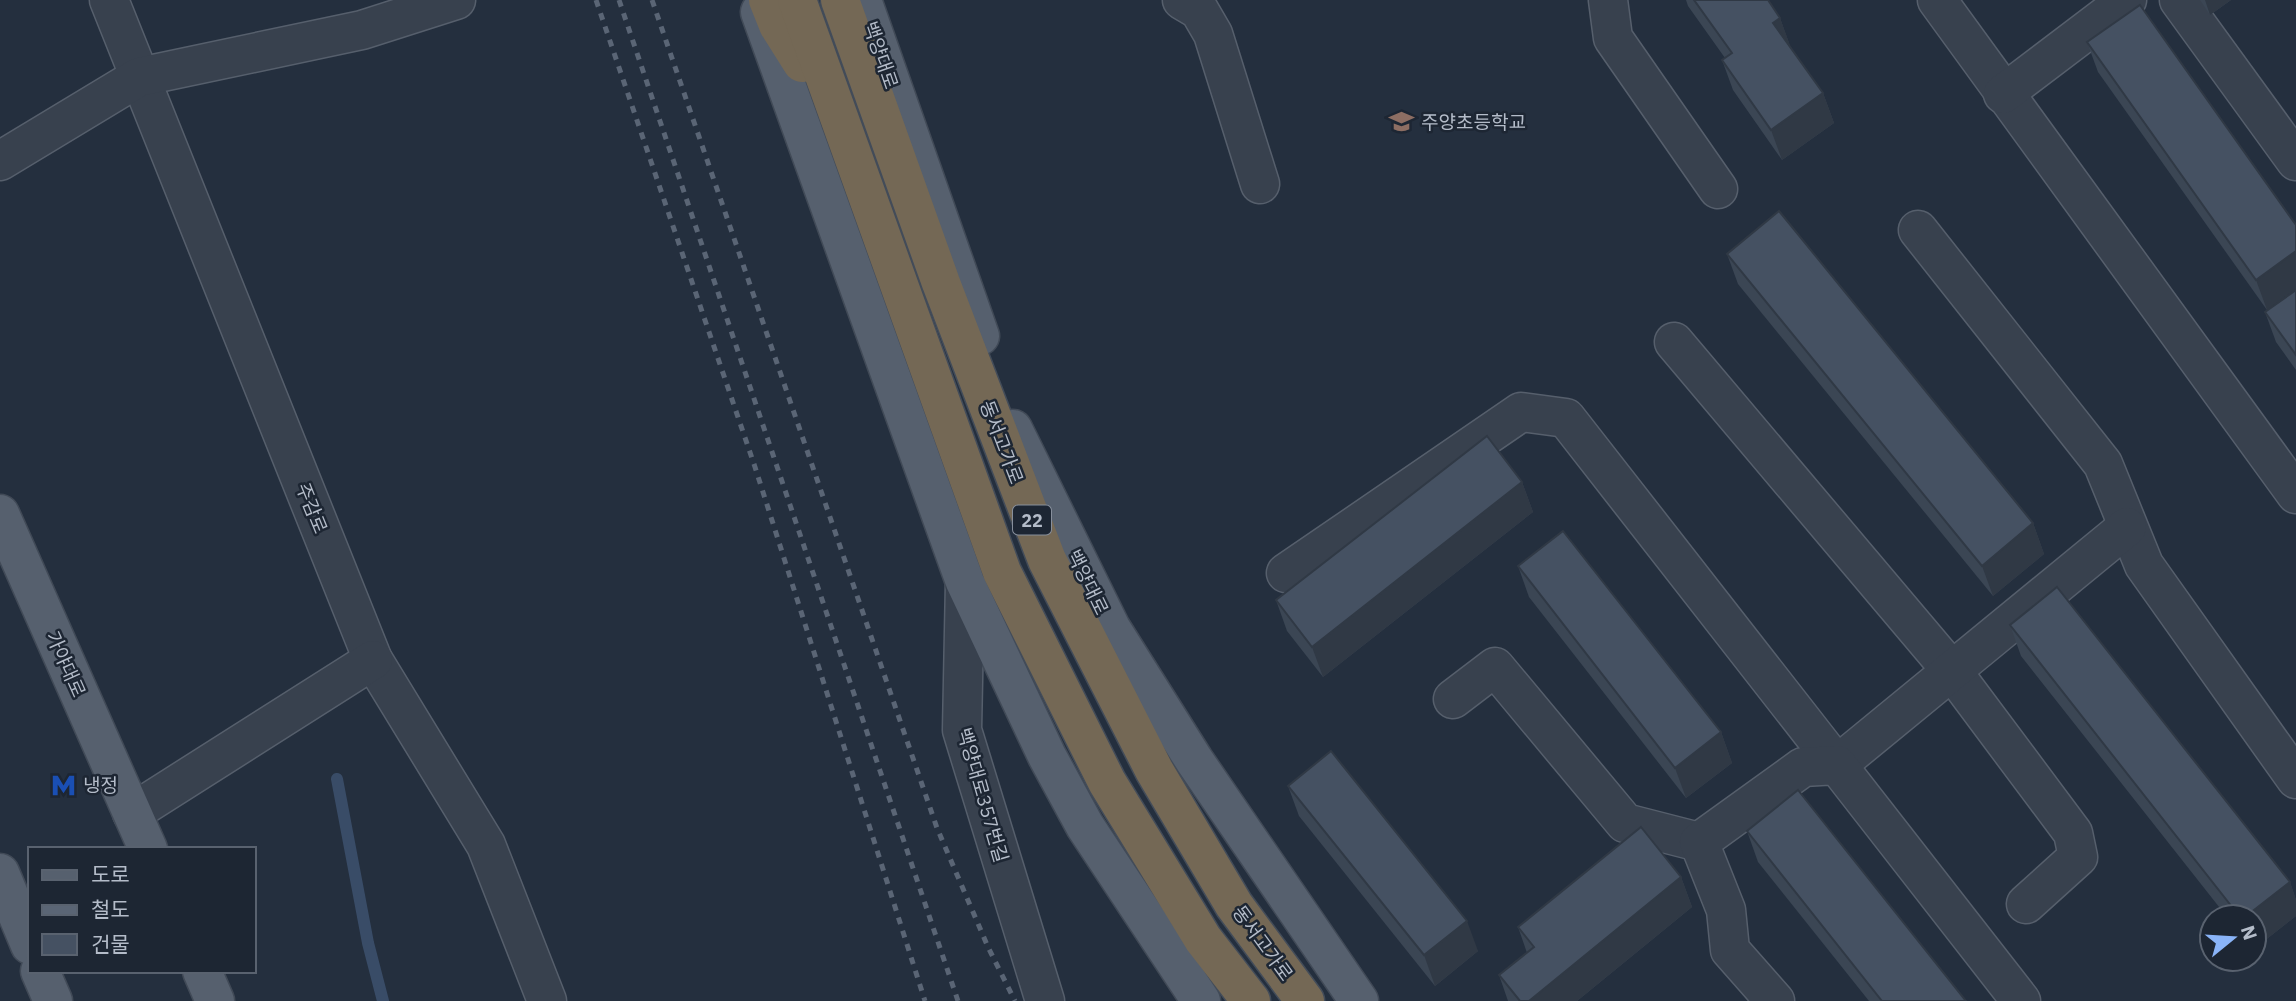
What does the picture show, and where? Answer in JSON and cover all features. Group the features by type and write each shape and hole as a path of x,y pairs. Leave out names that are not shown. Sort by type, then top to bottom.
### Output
{"highway":[{"path":"768,0 778,25 846,132"},
{"name":"22","path":"797,0 1002,572 1107,782 1203,939 1251,1001"},
{"name":"동서고가로","path":"840,0 936,270 1047,560 1154,771 1234,905 1305,1001"}],"main road":[{"path":"755,0 965,582 1047,756 1085,826 1201,1001"},
{"name":"백양대로","path":"862,0 1016,437 1081,568 1111,628 1194,760 1359,1001"},
{"name":"가야대로","path":"0,514 147,847"},
{"path":"4,894 28,942"},
{"path":"41,973 52,1001"},
{"path":"203,973 215,1001"}],"street":[{"name":"주감로","path":"108,0 373,660 486,845 547,1001"},
{"path":"0,161 139,77 362,30 456,0"},
{"path":"1182,0 1199,10 1213,34 1260,184"},
{"path":"1608,0 1613,38 1718,189"},
{"path":"1937,0 2296,494"},
{"path":"2003,94 2127,0"},
{"path":"2179,0 2296,161"},
{"path":"1919,230 2103,464 2144,565 2296,779"},
{"path":"1674,342 1952,671 2073,833 2078,857 2026,904"},
{"path":"1286,573 1521,412 1566,418 2021,1001"},
{"path":"1699,842 1803,767 1837,765 2127,527"},
{"name":"백양대로357번길","path":"965,582 962,730 1045,1001"},
{"path":"132,813 373,660"},
{"path":"1453,699 1495,667 1625,822 1699,842"},
{"path":"1699,842 1726,910 1730,950 1775,1001"}],"building":[{"path":"1694,0 1768,0 1780,18 1773,23 1823,93 1771,130 1722,60 1732,53"},
{"path":"2140,5 2296,225 2296,251 2256,280 2087,42"},
{"path":"1779,211 2033,523 1982,566 1727,254"},
{"path":"2296,290 2296,355 2265,312"},
{"path":"1487,436 1522,482 1312,647 1276,600"},
{"path":"1563,531 1721,732 1675,768 1518,566"},
{"path":"2057,587 2290,882 2263,903 2229,903 2010,625"},
{"path":"1331,751 1467,921 1424,955 1288,786"},
{"path":"1798,790 1966,1001 1882,1001 1747,831"},
{"path":"1641,827 1681,877 1529,1001 1520,1001 1499,975 1534,947 1518,927"}],"waterway":[{"path":"337,779 368,943 383,1001"}],"railway":[{"path":"596,0 755,467 925,1001"},
{"path":"619,0 958,1001"},
{"path":"652,0 937,828 988,947 1015,1001"}],"place":[{"name":"주양초등학교","path":"1401,122"},
{"name":"냉정","path":"63,785"}]}
